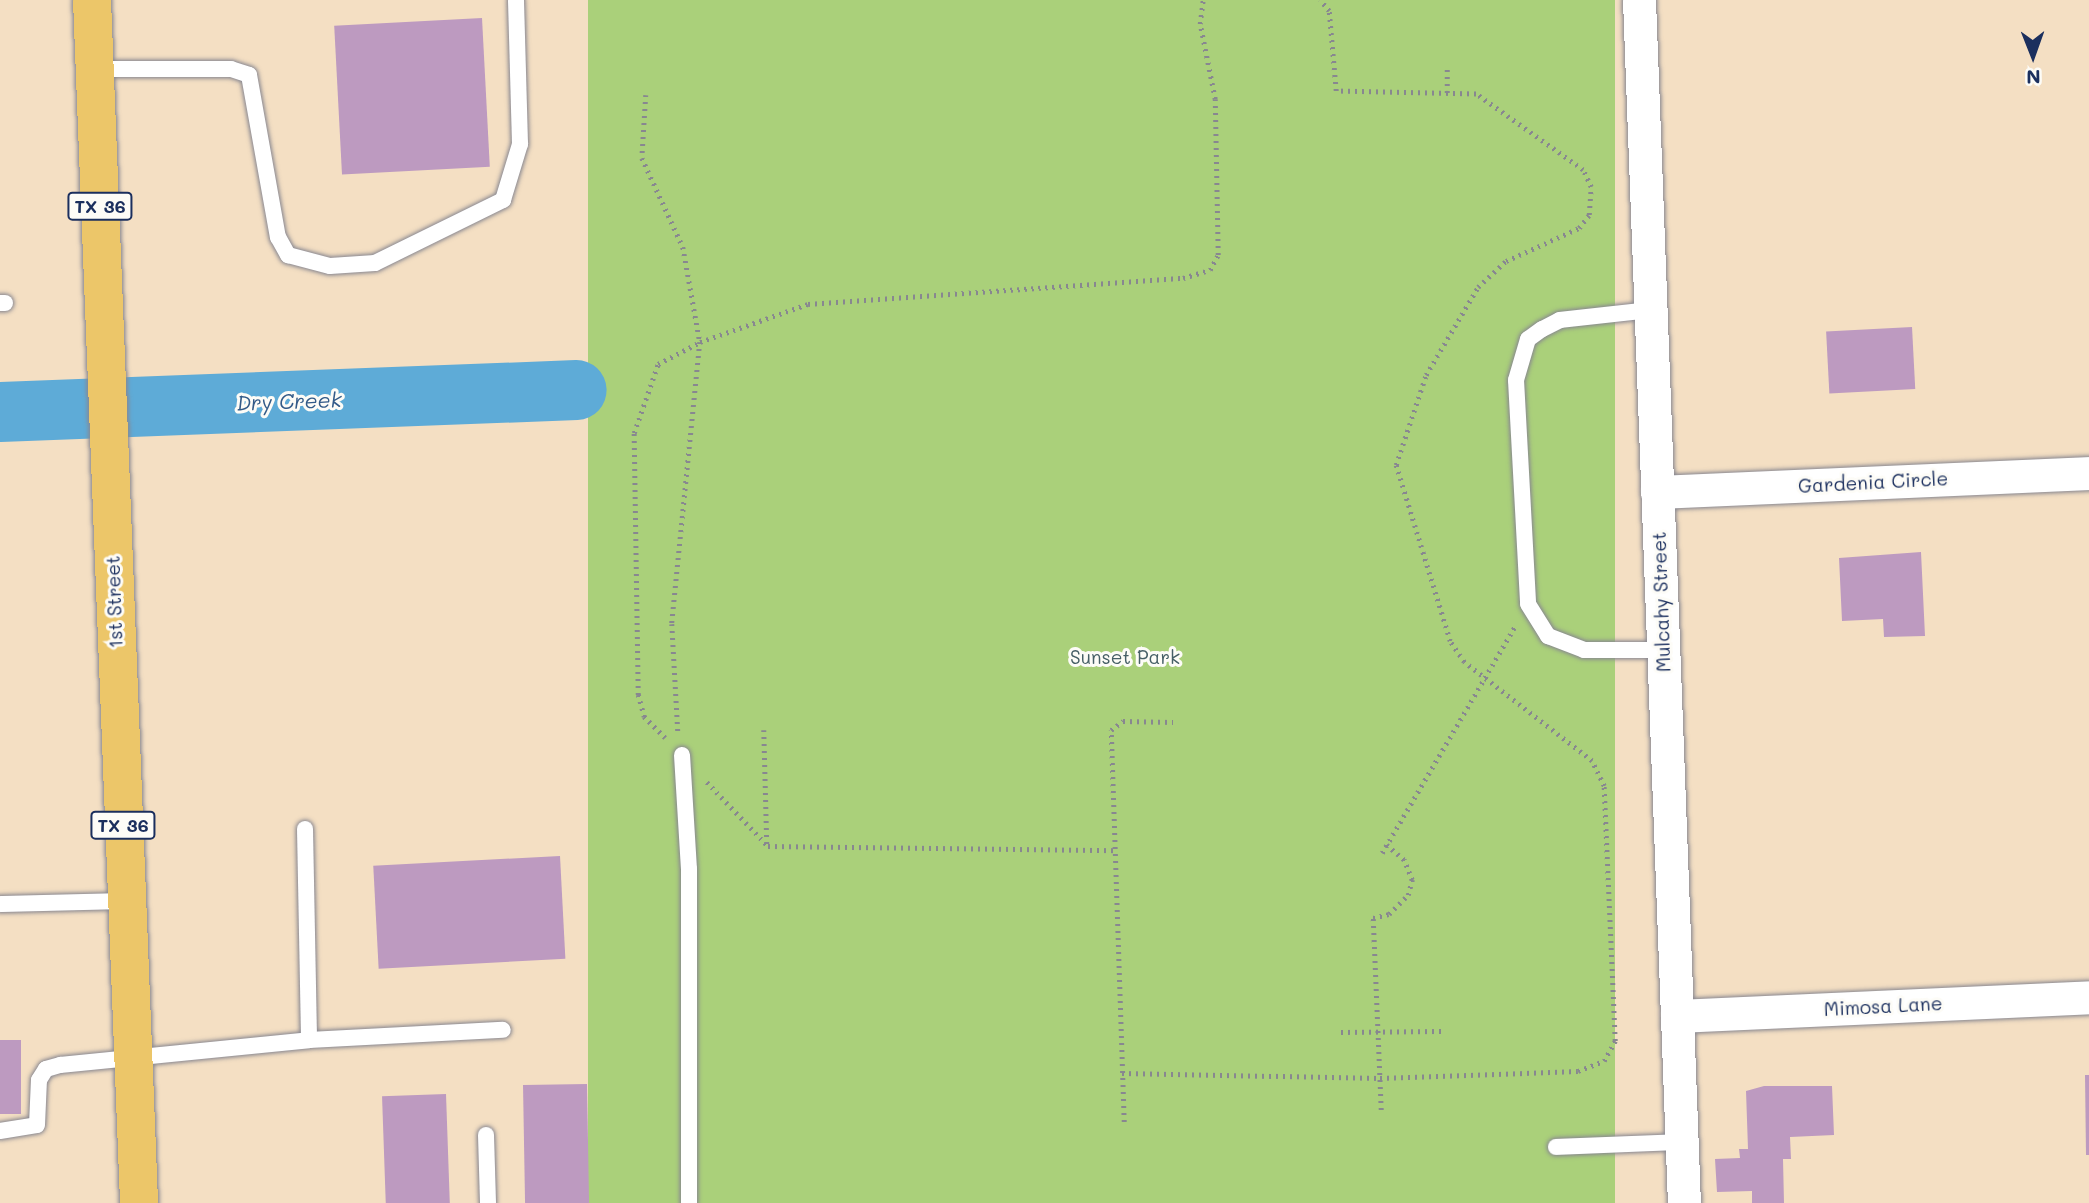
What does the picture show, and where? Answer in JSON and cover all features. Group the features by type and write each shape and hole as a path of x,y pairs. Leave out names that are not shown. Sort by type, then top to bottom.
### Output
{"main road":[{"name":"1st Street","path":"92,0 139,1203"}],"street":[{"name":"Mulcahy Street","path":"1639,0 1684,1203"},
{"name":"Gardenia Circle","path":"1657,492 2089,473"},
{"name":"Mimosa Lane","path":"1677,1016 2089,997"}],"lane":[{"path":"95,69 231,69 249,75 278,237 288,255 330,266 375,263 503,200 520,144 516,0"},
{"path":"1650,310 1560,320 1528,339 1521,354 1516,380 1528,604 1548,636 1584,650 1663,650"},
{"path":"681,755 689,869 689,1203"},
{"path":"305,829 309,1040"},
{"path":"0,904 127,901"},
{"path":"0,1131 37,1125 39,1080 46,1069 133,1055 309,1040 503,1030"},
{"path":"486,1135 488,1203"},
{"path":"1556,1147 1682,1142"}],"path":[{"path":"1117,850 768,846 644,717 638,695 634,433 658,364 700,342 785,310 1183,278 1210,270 1218,255 1215,99 1200,24 1203,0"},
{"path":"1122,1073 1380,1078 1578,1071 1604,1061 1615,1041 1604,786 1591,761 1486,676 1450,641 1402,504 1396,465 1401,436 1426,375 1478,287 1506,261 1579,228 1589,215 1591,187 1583,170 1476,94 1336,91 1329,11 1320,0"},
{"path":"1447,67 1447,93"},
{"path":"646,95 642,158 683,247 700,342 672,624 671,688 681,755"},
{"path":"1382,853 1528,604"},
{"path":"1124,1122 1111,730 1123,721 1173,722"},
{"path":"764,730 768,846"},
{"path":"1381,1110 1373,918 1389,914 1408,895 1412,880 1404,860 1385,845"},
{"path":"1341,1032 1441,1031"}],"green space":[{"name":"Sunset Park","path":"588,0 1615,0 1615,1203 588,1203"}],"building":[{"path":"482,18 490,167 342,175 334,26"},
{"path":"1912,327 1915,389 1829,393 1826,332"},
{"path":"1921,552 1925,636 1884,637 1883,619 1842,621 1839,558"},
{"path":"560,856 565,959 379,969 373,866"},
{"path":"0,1040 21,1040 21,1114 0,1114"},
{"path":"2085,1075 2089,1075 2089,1155 2086,1155"},
{"path":"587,1084 589,1203 525,1203 523,1085"},
{"path":"1764,1086 1832,1086 1834,1135 1790,1137 1791,1159 1783,1159 1784,1203 1752,1203 1752,1191 1717,1192 1715,1159 1740,1158 1739,1149 1748,1149 1746,1091"},
{"path":"446,1094 450,1203 386,1203 382,1096"}],"waterway":[{"name":"Dry Creek","path":"0,412 577,390"}]}
